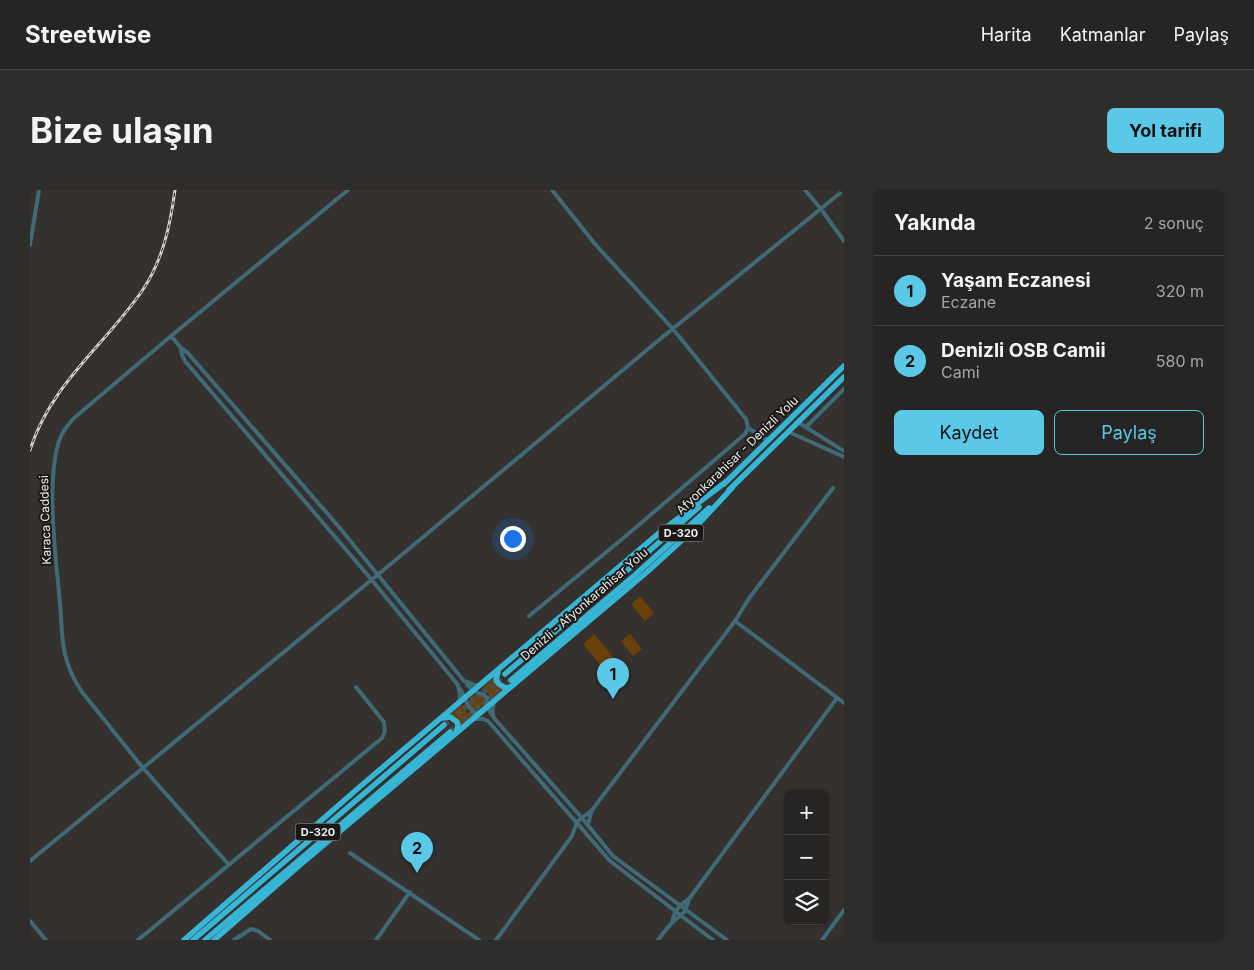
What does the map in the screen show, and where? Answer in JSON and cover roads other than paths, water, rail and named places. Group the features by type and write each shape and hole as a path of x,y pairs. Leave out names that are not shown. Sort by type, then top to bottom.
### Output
{"highway":[{"name":"Afyonkarahisar - Denizli Yolu","path":"505,674 630,568 727,481 844,366"},
{"name":"Denizli - Afyonkarahisar Yolu","path":"487,707 732,488 844,377"},
{"path":"184,940 671,524 727,481"},
{"path":"499,670 496,680 499,684 505,688 512,683"},
{"path":"214,940 452,733 487,707"},
{"path":"442,719 450,717 454,719 458,726 452,733"},
{"name":"D-320","path":"193,940 444,726"},
{"name":"D-320","path":"205,940 452,733"}],"street":[{"path":"30,246 39,190"},
{"name":"Karaca Caddesi","path":"229,865 143,768 82,692 68,664 64,649 56,565 52,481 58,443 63,430 74,418 348,190"},
{"path":"529,616 745,434 748,428 746,419 673,329 595,244 552,190"},
{"path":"805,190 844,241"},
{"path":"30,861 673,329 844,190"},
{"path":"171,336 180,348 185,361 218,402 371,579 458,685 466,698 468,708 488,721 610,861 674,912 713,940"},
{"path":"180,348 187,352 378,574 464,681 474,691 487,698 487,707 494,718 613,856 727,940"},
{"path":"806,427 844,389"},
{"path":"798,423 844,451"},
{"path":"748,428 769,441"},
{"path":"789,432 844,457"},
{"path":"496,940 572,836 577,822 592,810 833,488"},
{"path":"735,621 844,703"},
{"path":"464,681 475,685 482,684"},
{"path":"458,685 460,695 458,705"},
{"path":"138,940 382,738 384,722 356,688"},
{"path":"658,940 686,910 689,899 837,698"},
{"path":"494,702 492,712 494,718"},
{"path":"473,719 488,721"},
{"path":"572,836 588,825 592,810"},
{"path":"350,853 479,940"},
{"path":"376,940 410,892"},
{"path":"672,923 674,912 679,905 689,899"},
{"path":"822,940 844,910"},
{"path":"30,921 46,940"},
{"path":"234,940 251,929 258,931 270,940"}],"tunnel":[{"path":"444,725 505,674"},
{"path":"450,732 511,680"}],"railway":[{"path":"30,450 39,426 51,405 80,366 127,311 149,279 164,242 171,217 175,190"}],"place":[{"name":"Yaşam Eczanesi","path":"613,699"},
{"name":"Denizli OSB Camii","path":"417,873"}]}
